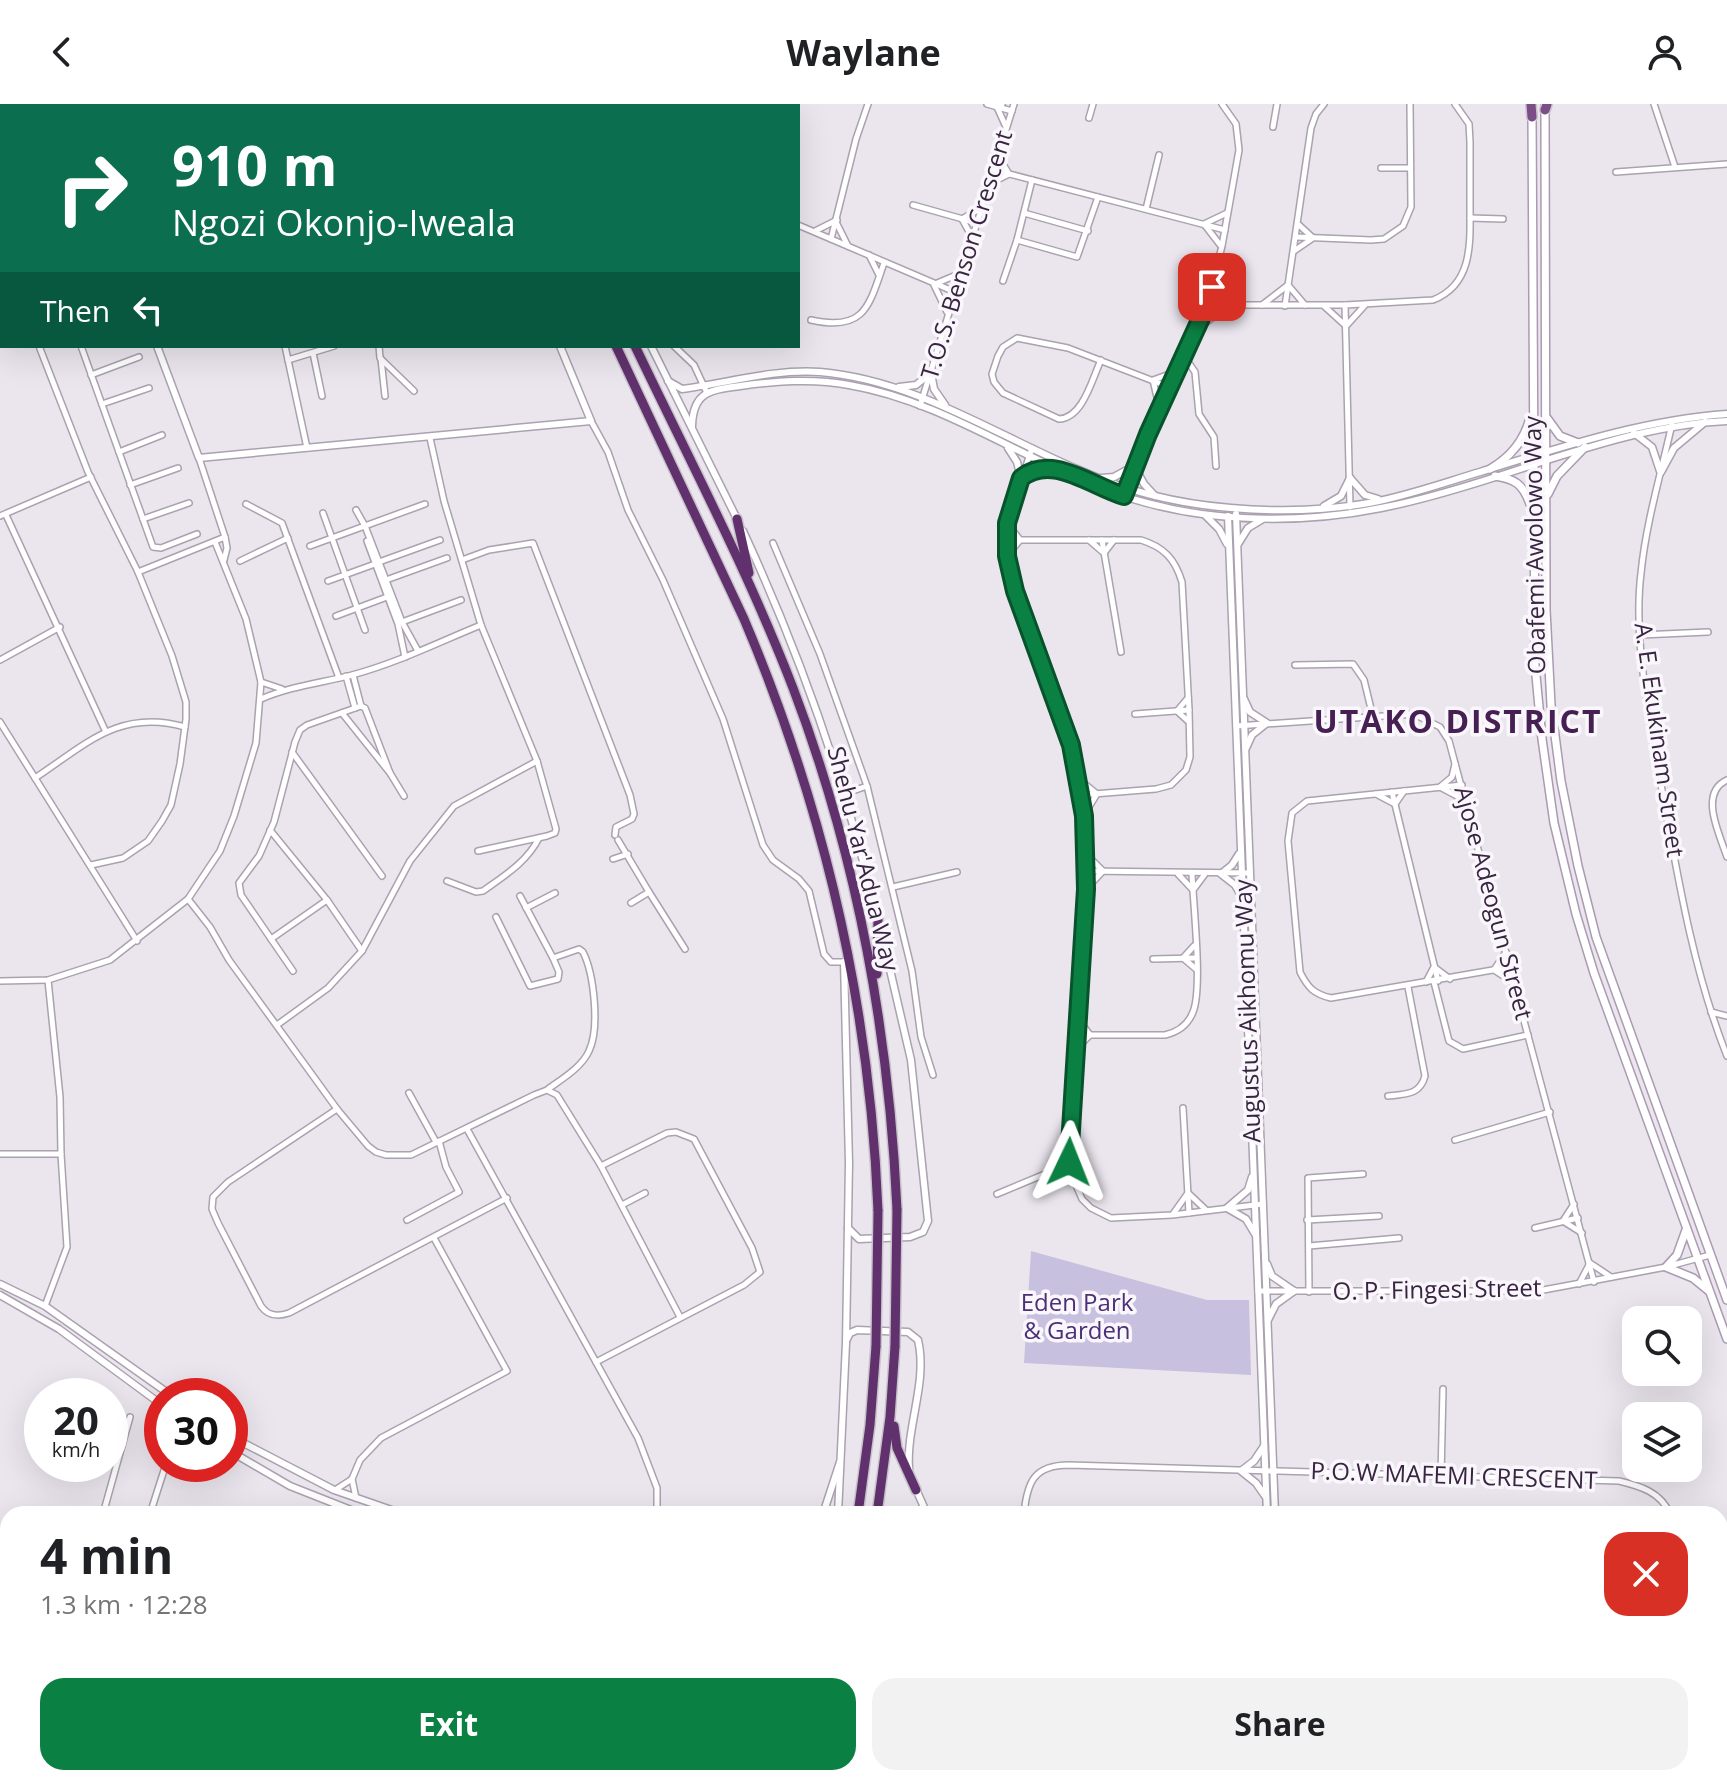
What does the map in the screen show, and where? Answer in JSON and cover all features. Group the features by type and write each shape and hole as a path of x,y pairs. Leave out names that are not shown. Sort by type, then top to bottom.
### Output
{"highway":[{"path":"1532,104 1532,117"},
{"name":"Shehu Yar'Adua Way","path":"617,348 764,665 812,806 841,913 867,1062 878,1211 876,1346 859,1506"},
{"name":"Shehu Yar'Adua Way","path":"636,348 757,603 792,687 823,778 856,894 877,1001 892,1119 897,1210 895,1346 878,1506"},
{"path":"737,519 757,603"},
{"path":"841,913 844,962"},
{"path":"877,1001 878,917"},
{"path":"893,1377 895,1439 916,1490"}],"main road":[{"name":"Obafemi Awolowo Way","path":"1545,106 1545,457 1550,683 1561,781 1591,918 1614,992 1727,1300"},
{"name":"Obafemi Awolowo Way","path":"1532,117 1535,665 1554,823 1589,958 1727,1339"},
{"path":"1533,408 1528,427 1517,446 1493,472 1518,482 1533,512"},
{"path":"1546,414 1560,436 1582,445 1557,476 1546,500"},
{"path":"1687,1228 1677,1255 1666,1267 1693,1278 1710,1291"}],"street":[{"path":"831,239 868,104"},
{"path":"987,104 1013,107"},
{"path":"1089,118 1093,104"},
{"path":"1124,496 1134,466 1207,305 1212,287 1239,150 1236,124 1222,104"},
{"path":"1273,127 1277,104"},
{"path":"1285,306 1311,128 1324,104"},
{"path":"1207,305 1365,305 1423,302 1443,296 1452,288 1467,263 1470,218 1469,124 1455,104"},
{"path":"1654,104 1675,167"},
{"path":"1000,105 1007,128"},
{"path":"1296,237 1384,239 1395,234 1408,219 1411,207 1409,105"},
{"name":"T.O.S. Benson Crescent","path":"920,406 1013,107"},
{"path":"1146,209 1159,155"},
{"path":"998,156 1009,174"},
{"path":"1616,172 1727,164"},
{"path":"1381,168 1410,168"},
{"path":"994,170 1225,230"},
{"path":"990,184 1009,174"},
{"path":"1003,281 1032,180"},
{"path":"1017,240 1077,257 1098,197"},
{"path":"913,205 977,223"},
{"path":"962,219 982,208"},
{"path":"1204,224 1228,212"},
{"path":"1024,213 1088,231"},
{"path":"1470,218 1503,219"},
{"path":"962,219 973,238"},
{"path":"814,232 836,221"},
{"path":"836,221 849,247"},
{"path":"1204,224 1222,246"},
{"path":"1298,224 1313,238"},
{"path":"800,226 955,292"},
{"path":"1294,252 1313,238"},
{"path":"869,255 879,277"},
{"path":"811,320 843,323 860,317 872,298 884,263"},
{"path":"879,277 896,268"},
{"path":"934,284 961,273"},
{"path":"934,284 948,314"},
{"path":"1262,305 1288,285"},
{"path":"1288,285 1306,305"},
{"path":"1212,287 1229,305"},
{"path":"1196,330 1229,305"},
{"path":"1323,305 1346,326"},
{"path":"1345,305 1350,509"},
{"path":"1346,326 1365,305"},
{"path":"1101,360 1080,405 1075,413 1065,419 1003,393 992,374 1003,347 1017,338 1068,348 1101,360 1153,380 1169,387"},
{"path":"40,348 91,477 138,572 181,681 186,702 185,727 171,805 155,833 140,848 123,858 91,865"},
{"path":"82,348 153,547 156,549 197,534"},
{"path":"158,348 225,537 227,548 224,562"},
{"path":"285,348 307,448"},
{"path":"288,360 328,348"},
{"path":"379,348 385,396"},
{"path":"561,348 591,421 608,452 628,510 663,580 723,719 763,845 773,860 799,879 809,891 824,954 831,962 844,962 849,1123 848,1228 839,1506"},
{"path":"652,348 737,519 806,677 844,794 878,917 911,1060 928,1221 923,1232 910,1237 859,1239 848,1228"},
{"path":"676,348 694,365 707,393"},
{"path":"313,353 322,396"},
{"path":"1184,356 1195,372 1199,414 1214,437 1216,466"},
{"path":"91,375 139,357"},
{"path":"380,358 414,391"},
{"path":"668,381 682,389 750,376 819,372 882,383 950,409 1056,468 1124,496 1202,513 1384,507 1493,472"},
{"path":"1153,380 1176,372"},
{"path":"894,387 916,385 931,373 937,395 950,409"},
{"path":"1153,380 1159,408"},
{"path":"692,426 695,406 707,393 752,385 816,381 853,385 889,394 1126,488 1267,517 1350,509 1533,461 1645,424 1727,421"},
{"path":"102,404 149,388"},
{"path":"1582,445 1673,423 1727,414"},
{"path":"199,458 591,421"},
{"path":"1661,472 1674,448 1705,422"},
{"name":"A. E. Ekukinam Street","path":"1673,423 1641,572 1641,635 1649,712 1666,813 1695,953 1726,1052"},
{"path":"1634,433 1655,452 1661,472"},
{"path":"119,452 162,435"},
{"path":"430,438 481,625 537,761 556,829 555,833 478,851"},
{"path":"999,440 1014,455 1021,478"},
{"path":"1031,452 1007,523 1007,556 1015,591 1071,745 1084,816 1086,889 1069,1169 1082,1199 1103,1215 1120,1219 1260,1204"},
{"path":"1098,478 1114,477 1134,466"},
{"path":"1134,466 1144,484 1156,496"},
{"path":"130,485 178,468"},
{"path":"1021,478 1037,469 1056,468"},
{"path":"91,477 3,516 60,627 105,730"},
{"path":"1350,478 1365,495 1385,500"},
{"path":"1316,510 1341,496 1350,478"},
{"path":"143,519 189,503"},
{"path":"246,504 282,523 339,678"},
{"path":"310,546 425,504"},
{"path":"356,510 387,597 418,651"},
{"name":"Augustus Aikhomu Way","path":"1232,512 1254,1168 1260,1204 1257,1237 1267,1325 1267,1506"},
{"path":"323,513 365,630"},
{"path":"1202,513 1233,548 1248,528 1267,517"},
{"path":"1007,523 1020,540"},
{"path":"138,572 225,537"},
{"path":"240,561 288,538"},
{"path":"328,581 440,540"},
{"path":"1005,540 1141,540 1156,544 1169,554 1182,582 1189,710 1190,757 1186,770 1171,785 1156,789 1081,795"},
{"path":"1007,556 1020,540"},
{"path":"1088,540 1104,553"},
{"path":"1102,540 1121,652"},
{"path":"1104,553 1114,540"},
{"path":"0,981 48,980 103,963 137,941 188,899 213,864 234,816 256,743 261,699 261,682 246,619 215,542"},
{"path":"461,560 489,550 533,543 630,795 634,814 628,822 616,827 616,837 685,949"},
{"path":"773,543 820,654 867,786 912,971 921,1037 933,1075"},
{"name":"Augustus Aikhomu Way","path":"1233,548 1242,695 1240,725 1245,755 1246,874 1264,1258 1264,1445 1274,1506"},
{"path":"386,580 447,558"},
{"path":"377,563 400,623 405,657"},
{"path":"336,616 387,597"},
{"path":"400,623 461,600"},
{"path":"261,699 283,689 350,676 481,625"},
{"path":"0,660 60,627"},
{"path":"1641,635 1708,632"},
{"path":"1295,665 1353,664 1364,680 1373,717"},
{"path":"350,676 358,707"},
{"path":"261,682 283,689"},
{"path":"1242,695 1250,712 1267,723 1252,735 1245,755"},
{"path":"1177,711 1188,698"},
{"path":"293,971 238,889 242,878 259,856 270,830 300,730 358,707 365,708 390,773"},
{"path":"1135,714 1189,710"},
{"path":"1177,711 1189,722"},
{"path":"342,713 390,773 404,796"},
{"name":"Ajose Adeogun Street","path":"1240,725 1414,714 1440,727 1449,741 1594,1282"},
{"path":"0,722 137,941"},
{"path":"35,778 105,730 130,722 185,727"},
{"path":"292,752 382,876"},
{"path":"277,1025 328,988 362,951 410,861 454,806 537,761"},
{"path":"1440,787 1452,777 1456,763"},
{"path":"1079,780 1097,794"},
{"path":"1726,854 1712,799 1717,787 1727,780"},
{"path":"1462,785 1307,801 1292,813 1288,841 1300,972 1306,985 1316,995 1331,998 1510,967"},
{"path":"844,794 867,786"},
{"path":"1440,787 1457,796 1469,810"},
{"path":"1395,804 1404,791"},
{"path":"1392,792 1449,1041 1463,1049 1528,1035"},
{"path":"1084,816 1097,794"},
{"path":"1375,794 1395,804"},
{"path":"270,830 327,900 362,951"},
{"path":"1719,833 1727,838"},
{"path":"447,881 476,892 483,891 519,865 533,851 540,837"},
{"path":"1221,874 1236,860 1241,846"},
{"path":"613,859 628,854"},
{"path":"1086,854 1103,871"},
{"path":"1086,871 1246,874"},
{"path":"1086,889 1103,871"},
{"path":"893,887 957,872"},
{"path":"1177,873 1193,890"},
{"path":"1076,1035 1165,1035 1183,1027 1194,1011 1196,958 1192,873"},
{"path":"1193,890 1205,874"},
{"path":"1221,874 1235,885 1243,902"},
{"path":"631,903 649,892"},
{"path":"526,908 555,893"},
{"path":"496,917 530,986 558,979 559,972 553,958 520,896"},
{"path":"188,899 337,1109 368,1146 386,1155 411,1155 547,1090 567,1076 588,1054 596,1020 583,952 579,949 553,958"},
{"path":"271,939 327,900"},
{"path":"1183,958 1195,945"},
{"path":"1494,970 1506,951"},
{"path":"1183,958 1196,969"},
{"path":"1153,959 1196,958"},
{"path":"1434,967 1450,979"},
{"path":"1426,983 1434,967"},
{"path":"1494,970 1515,984"},
{"path":"45,1306 67,1247 60,1097 48,980"},
{"path":"1388,1096 1415,1092 1425,1076 1408,987"},
{"path":"1711,1012 1727,1016"},
{"path":"1077,1018 1090,1035"},
{"path":"1717,1029 1727,1025"},
{"path":"1075,1051 1090,1035"},
{"path":"547,1090 561,1099 601,1166 680,1317"},
{"path":"407,1220 459,1192 438,1142 409,1093"},
{"path":"1183,1108 1189,1213"},
{"path":"337,1109 228,1182 213,1197 212,1209 218,1223 261,1306 274,1315 289,1313 507,1198"},
{"path":"1455,1140 1550,1112"},
{"path":"467,1129 623,1409 652,1468 657,1506"},
{"path":"596,1362 744,1285 760,1272 746,1237 694,1139 667,1133 601,1166"},
{"path":"0,1154 61,1154"},
{"path":"1227,1208 1248,1190 1254,1168"},
{"path":"997,1194 1045,1174 1069,1169"},
{"path":"1309,1292 1308,1178 1363,1174"},
{"path":"622,1205 645,1193"},
{"path":"1172,1215 1188,1193"},
{"path":"1188,1193 1206,1211"},
{"path":"1563,1221 1574,1203"},
{"path":"1227,1208 1246,1219 1257,1237"},
{"path":"1307,1220 1379,1216"},
{"path":"1535,1228 1578,1218"},
{"path":"1563,1221 1582,1233"},
{"path":"356,1498 352,1479 360,1460 381,1438 507,1371 434,1238"},
{"path":"1309,1246 1399,1238"},
{"name":"O. P. Fingesi Street","path":"1262,1291 1538,1291 1666,1267 1710,1255"},
{"path":"1264,1258 1272,1276 1294,1291 1276,1304 1267,1325"},
{"path":"1579,1284 1590,1263 1612,1278"},
{"path":"0,1284 45,1306 147,1378"},
{"path":"0,1295 59,1329 144,1392"},
{"path":"846,1343 850,1333 857,1330 908,1332 918,1340 920,1375 908,1459 923,1506"},
{"path":"1441,1476 1443,1389"},
{"path":"105,1506 130,1417"},
{"path":"248,1445 334,1490 380,1506"},
{"path":"1264,1445 1258,1457 1241,1471 1256,1483 1267,1499"},
{"path":"826,1506 842,1455"},
{"path":"248,1462 290,1486 341,1506"},
{"name":"P.O.W MAFEMI CRESCENT","path":"1025,1506 1028,1486 1037,1474 1058,1465 1619,1481 1642,1486 1661,1499 1665,1506"},
{"path":"334,1490 352,1479"},
{"path":"153,1506 160,1482"},
{"path":"828,1500 839,1502"}],"green space":[{"name":"Eden Park & Garden","path":"1031,1251 1207,1300 1249,1300 1251,1375 1024,1363"}],"district":[{"name":"UTAKO DISTRICT","path":"1458,722"}],"route":[{"path":"1069,1162 1086,889 1084,816 1071,745 1011,577 1005,545 1007,523 1021,478 1037,469 1056,468 1124,496 1134,466 1207,305 1212,287"}]}
